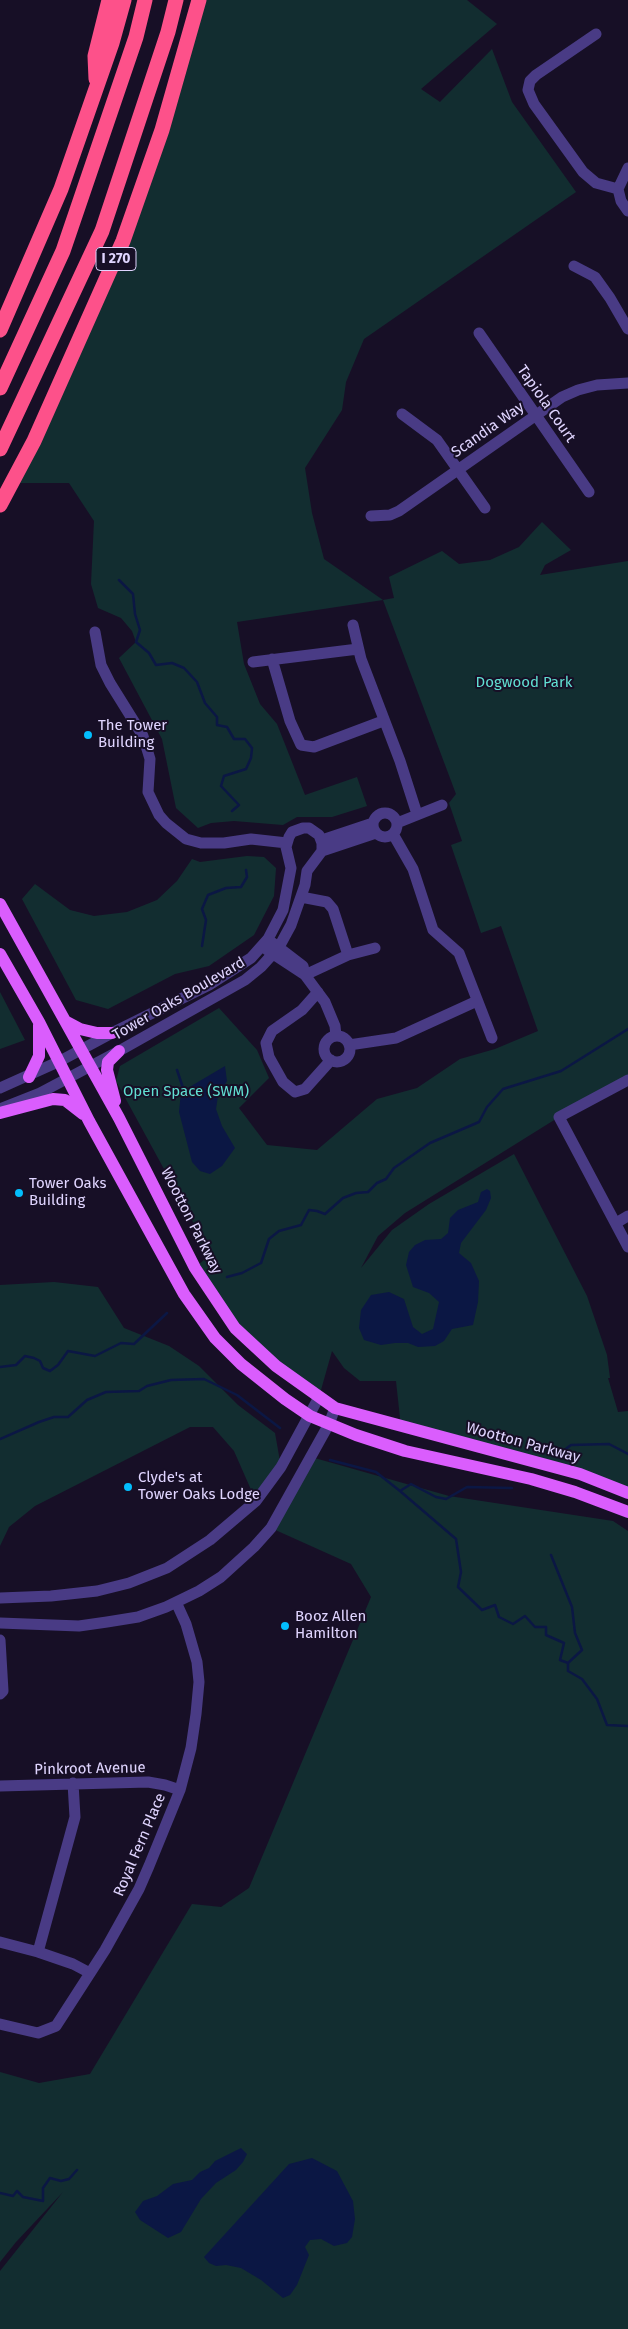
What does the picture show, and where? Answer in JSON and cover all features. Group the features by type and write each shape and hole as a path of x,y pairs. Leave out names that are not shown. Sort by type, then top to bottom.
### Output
{"highway":[{"path":"97,88 96,56 108,0"},
{"path":"0,330 61,189 97,88 124,0"},
{"path":"0,388 63,250 136,37 145,0"},
{"name":"I 270","path":"0,449 102,231 168,32 176,0"},
{"name":"I 270","path":"0,505 34,440 123,241 162,130 199,0"}],"main road":[{"name":"Wootton Parkway","path":"0,904 119,1118 185,1251 209,1292 235,1328 276,1366 336,1408 580,1474 628,1493"},
{"path":"0,954 39,1022 89,1120 184,1294 215,1338 241,1364 310,1416 356,1435 405,1451 531,1479 576,1492 628,1512"},
{"path":"29,1076 40,1054 39,1022"},
{"path":"65,1022 80,1030 112,1033"},
{"path":"119,1051 108,1062 107,1070 119,1118"},
{"path":"0,1113 53,1099 66,1100 89,1120"}],"street":[{"path":"596,34 536,75 530,81 528,90 534,104 583,172 596,184 618,189"},
{"path":"628,168 618,189 621,201 628,211"},
{"path":"574,266 595,277 628,329"},
{"name":"Tapiola Court","path":"479,333 589,492"},
{"name":"Scandia Way","path":"371,516 390,515 399,511 562,397 578,390 628,383"},
{"path":"402,414 437,440 485,508"},
{"path":"353,625 358,649 383,721 400,761 417,814"},
{"path":"95,632 101,665 110,684 143,736 150,759 148,792 159,815 166,824 186,839 201,843 258,839 287,842 292,832 303,828 314,831 322,845 374,828"},
{"path":"253,662 358,649"},
{"path":"272,660 290,721 301,745 314,747 383,721"},
{"path":"397,822 442,805"},
{"path":"374,828 377,816 385,813 390,814 397,822"},
{"path":"374,828 384,837 393,834 397,822"},
{"path":"393,834 413,869 434,930 459,953 492,1038"},
{"name":"Tower Oaks Boulevard","path":"0,1088 81,1051 112,1033 209,985 251,958 265,942 283,910 291,868 287,842"},
{"name":"Tower Oaks Boulevard","path":"0,1109 40,1093 245,980 275,951 291,925 301,897 307,871 322,845"},
{"path":"301,897 327,902 333,909 348,955"},
{"path":"265,942 275,951 303,966 305,975 318,992 335,1026 336,1036"},
{"path":"305,975 348,955 375,948"},
{"path":"318,992 302,1010 272,1031 266,1043 269,1057 283,1082 295,1092 305,1090 331,1060"},
{"path":"349,1045 396,1038 477,1001"},
{"path":"336,1036 346,1040 349,1045 346,1058 339,1062 331,1060 324,1053 327,1040 336,1036"},
{"path":"628,1080 559,1117 628,1247"},
{"path":"616,1223 628,1216"},
{"path":"0,1598 51,1596 97,1591 129,1583 167,1568 210,1540 256,1501 281,1467 319,1397"},
{"path":"0,1622 79,1626 138,1617 176,1602 221,1577 254,1547 271,1528 336,1408"},
{"name":"Royal Fern Place","path":"0,2024 38,2034 56,2026 90,1973 139,1888 180,1790 191,1748 199,1682 197,1662 189,1634 176,1602"},
{"path":"0,1640 3,1691 0,1694"},
{"name":"Pinkroot Avenue","path":"0,1786 148,1782 180,1790"},
{"path":"38,1952 75,1817 73,1783"},
{"path":"0,1942 73,1964 90,1973"}],"green space":[{"path":"199,0 467,0 497,24 421,89 440,102 492,49 512,102 576,192 364,339 346,382 342,410 305,468 312,513 324,559 383,600 237,622 244,664 260,704 277,724 305,795 357,777 367,806 332,817 297,817 283,825 234,821 211,823 198,828 176,808 162,739 119,658 136,642 132,631 121,618 98,608 91,584 94,521 69,483 12,483 123,241"},
{"path":"542,522 571,550 545,565 540,575 628,561 628,1080 559,1117 405,1213 378,1236 361,1268 392,1230 429,1204 514,1154 587,1296 607,1355 610,1378 608,1378 618,1412 628,1411 628,1493 401,1427 396,1381 360,1381 344,1368 332,1351 319,1397 235,1328 195,1268 205,1259 194,1224 116,1081 120,1066 219,1008 257,1050 269,1078 239,1108 267,1145 317,1150 377,1099 417,1088 460,1059 495,1049 538,1031 501,926 481,933 451,845 462,841 449,803 456,794 383,600 394,598 389,577 442,551 459,564 490,560 519,547"},
{"path":"247,856 264,857 276,868 274,896 254,935 209,966 175,974 108,1009 76,1000 22,899 35,884 70,910 94,916 127,912 157,900 177,881 192,859 200,862"},
{"path":"0,992 25,1040 0,1049"},
{"path":"54,1282 98,1287 124,1328 169,1346 199,1366 238,1405 275,1433 281,1467 256,1501 234,1451 213,1427 190,1427 35,1506 9,1527 0,1546 0,1285"},
{"path":"311,1457 449,1496 613,1521 628,1531 628,2329 0,2329 0,2271 63,2192 0,2262 0,2072 39,2083 90,2074 192,1904 221,1907 249,1888 371,1597 351,1564 271,1528"}],"water":[{"path":"225,1066 227,1081 218,1096 216,1109 222,1126 235,1148 222,1166 210,1174 200,1171 192,1162 179,1112 181,1092"},
{"path":"487,1189 490,1191 491,1198 486,1210 461,1243 459,1253 471,1263 479,1281 478,1302 473,1325 452,1329 444,1341 435,1346 418,1347 408,1343 381,1345 364,1340 359,1328 361,1310 371,1295 389,1292 404,1299 413,1327 422,1334 433,1329 439,1302 429,1293 413,1287 406,1265 409,1252 415,1245 425,1240 441,1239 448,1233 450,1218 458,1210 478,1202 481,1192"},
{"path":"241,2148 247,2154 243,2162 236,2170 216,2183 201,2199 181,2232 168,2238 140,2220 135,2212 143,2201 157,2196 173,2184 192,2180 200,2172 209,2168 215,2161"},
{"path":"312,2158 337,2171 353,2201 355,2219 352,2237 347,2243 334,2246 321,2239 310,2240 305,2247 309,2255 297,2285 290,2295 283,2298 261,2280 241,2268 226,2265 216,2266 209,2263 204,2257 289,2164"}],"waterway":[{"path":"119,580 133,594 135,614 140,630 136,642 149,653 156,665 172,663 184,668 197,682 205,703 217,717 217,725 227,727 234,739 245,739 252,748 251,758 246,769 224,776 221,786 239,805 232,811"},
{"path":"202,946 206,920 202,909 208,895 226,888 241,887 247,877 246,870"},
{"path":"227,1277 242,1273 261,1263 269,1239 279,1231 301,1225 309,1210 325,1214 343,1198 356,1193 368,1192 377,1183 386,1179 394,1168 430,1143 479,1122 487,1107 503,1089 561,1071 628,1029"},
{"path":"177,1070 183,1088 187,1090"},
{"path":"0,1367 16,1365 25,1356 40,1361 43,1368 50,1371 58,1365 68,1351 95,1356 121,1343 134,1344 167,1313"},
{"path":"0,1439 54,1417 68,1417 87,1400 106,1392 139,1391 147,1386 171,1380 204,1379 237,1395 280,1428"},
{"path":"559,1454 571,1445 609,1444 628,1454"},
{"path":"330,1460 376,1472 400,1491 411,1484 436,1497 446,1499 467,1487 512,1488"},
{"path":"400,1491 456,1539 461,1572 458,1587 482,1610 495,1605 499,1617 513,1624 525,1616 535,1627 546,1627 546,1635 564,1643 560,1660 568,1663"},
{"path":"551,1555 572,1607 575,1633 582,1650 568,1663 568,1671 582,1679 597,1699 607,1725 628,1726"},
{"path":"0,2193 13,2196 17,2191 23,2197 43,2201 43,2188 50,2178 61,2181 69,2179 77,2170"}],"place":[{"name":"The Tower Building","path":"88,735"},
{"name":"Tower Oaks Building","path":"19,1193"},
{"name":"Clyde's at Tower Oaks Lodge","path":"128,1487"},
{"name":"Booz Allen Hamilton","path":"285,1626"}],"park label":[{"name":"Dogwood Park","path":"524,683"},
{"name":"Open Space (SWM)","path":"186,1092"}]}
